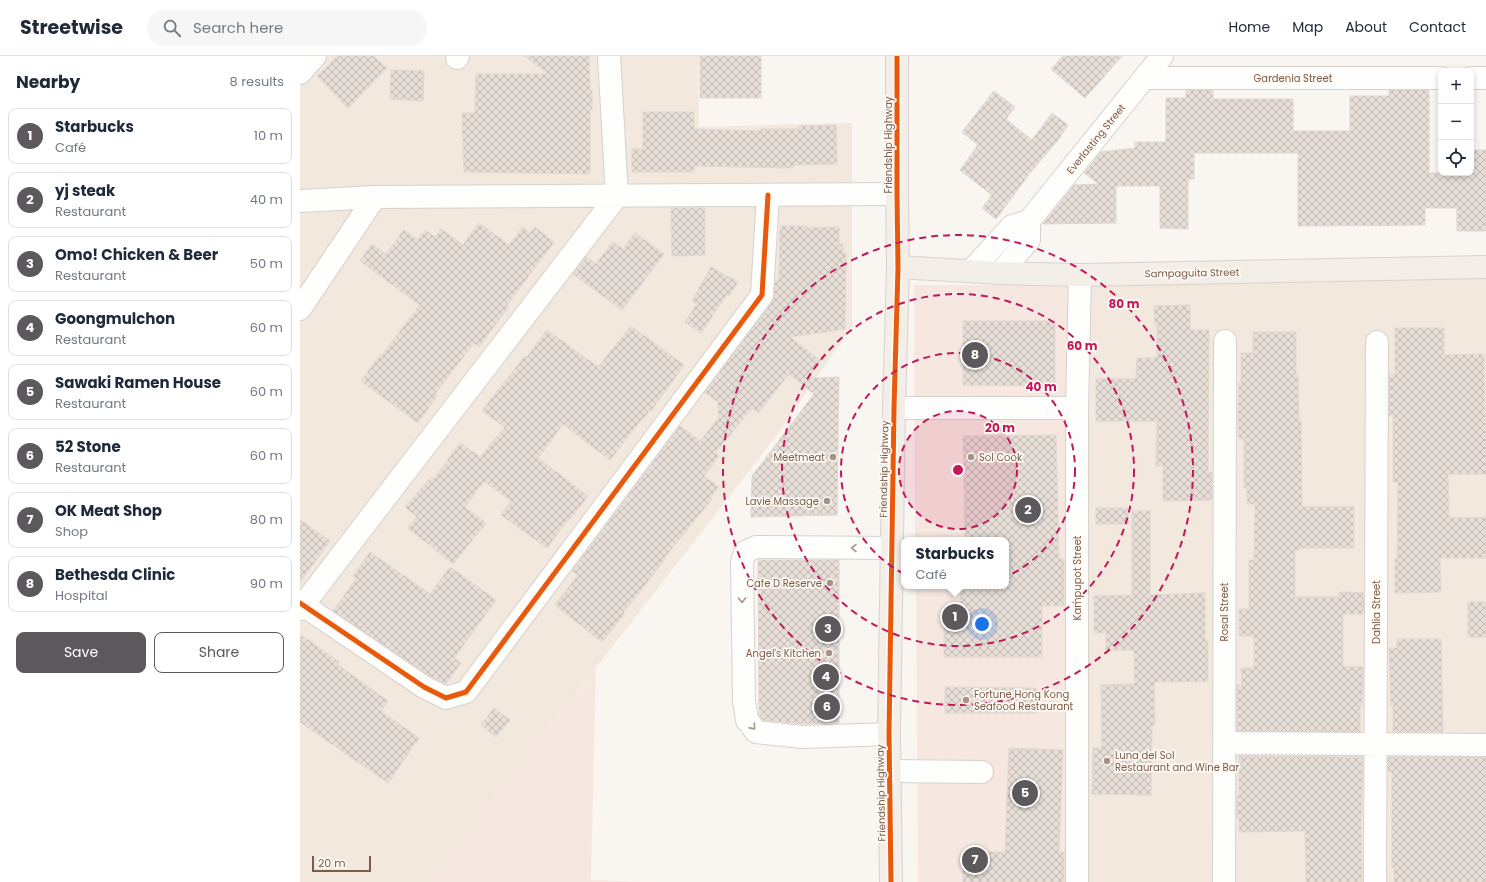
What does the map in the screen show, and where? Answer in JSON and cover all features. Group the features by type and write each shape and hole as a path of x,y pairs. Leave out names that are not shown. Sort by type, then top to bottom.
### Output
{"main road":[{"name":"Friendship Highway","path":"891,882 890,734 894,408 898,267 898,56"},
{"name":"Sampaguita Street","path":"898,267 1000,273 1080,275 1486,267"}],"street":[{"path":"300,73 315,56"},
{"path":"609,56 617,196 301,606 424,687 446,698 466,692 762,295 768,195"},
{"name":"Everlasting Street","path":"1029,221 1162,56"},
{"name":"Gardenia Street","path":"1144,78 1438,78"},
{"path":"1474,78 1486,78"},
{"path":"300,201 375,197 897,194"},
{"path":"300,309 375,197"},
{"path":"971,271 1012,226 1029,221 1029,240 1000,273"},
{"name":"Kampupot Street","path":"1077,882 1077,408 1080,275"},
{"name":"Rosal Street","path":"1224,882 1225,341"},
{"name":"Dahlia Street","path":"1375,882 1378,342"},
{"path":"894,408 1077,408"},
{"path":"890,734 802,738 756,732 747,720 744,701 742,562 745,552 756,547 893,548"},
{"path":"1224,743 1486,745"},
{"path":"890,771 982,772"}],"shaded area":[{"path":"300,56 699,56 699,127 852,123 852,326 777,435 429,882 300,882"},
{"path":"1082,277 1486,278 1486,882 1078,882"},
{"path":"914,285 1075,285 1074,882 918,882 916,589 1009,589 1009,537 915,537"},
{"path":"596,668 591,880 645,882 429,882"}],"building":[{"path":"338,56 373,56 387,68 348,108 317,76"},
{"path":"524,56 589,56 590,91 592,91 592,109 590,109 590,174 464,172 462,113 475,113 476,74 548,74"},
{"path":"700,56 761,56 761,98 700,98"},
{"path":"1063,56 1122,56 1085,98 1051,69"},
{"path":"391,70 424,71 423,101 390,99"},
{"path":"1186,90 1213,90 1213,99 1293,99 1293,131 1350,131 1350,96 1389,96 1389,90 1429,90 1429,173 1438,173 1438,176 1474,176 1474,150 1486,150 1486,231 1457,231 1457,208 1425,208 1425,225 1298,226 1298,153 1194,153 1194,179 1188,179 1188,229 1160,228 1160,186 1116,186 1116,223 1043,224 1074,185 1099,184 1084,173 1101,152 1135,148 1135,142 1166,142 1166,98 1186,98"},
{"path":"994,91 1015,107 1006,119 1032,140 1052,113 1068,125 996,219 982,208 992,195 960,170 978,145 962,132"},
{"path":"643,112 694,112 694,129 761,131 761,129 799,129 799,126 836,125 837,164 793,165 793,168 694,166 694,172 632,172 632,149 643,149"},
{"path":"671,208 705,208 705,255 672,256"},
{"path":"479,223 509,245 523,227 530,233 535,227 554,242 507,305 509,306 479,347 474,343 435,394 437,396 418,423 361,381 420,305 360,261 372,244 386,254 404,230 418,240 425,230 435,237 441,229 463,245"},
{"path":"780,226 807,226 807,228 839,227 839,244 843,244 843,253 846,254 845,329 790,337 821,361 808,378 839,377 837,515 751,517 752,476 814,394 789,374 758,413 752,408 715,453 719,456 704,476 718,487 710,498 712,499 664,558 665,559 602,642 555,605 578,575 572,571 680,426 700,441 719,418 718,402 705,392 772,302 775,281 779,280"},
{"path":"635,233 664,254 622,310 573,274 586,257 596,264 613,242 623,249"},
{"path":"711,267 738,282 729,296 727,294 701,333 685,322 697,304 692,301"},
{"path":"1190,305 1190,330 1209,330 1208,473 1212,472 1212,500 1163,501 1163,466 1156,466 1157,421 1096,421 1096,379 1136,379 1137,358 1157,358 1157,324 1155,324 1154,306"},
{"path":"963,321 1055,321 1055,386 963,385"},
{"path":"631,326 684,365 651,411 650,410 641,420 610,460 563,424 538,458 588,496 570,519 569,518 547,548 501,515 511,501 484,481 465,507 486,523 453,564 408,528 417,517 405,507 431,477 434,479 460,443 480,457 505,427 482,411 525,356 527,357 547,330 598,367"},
{"path":"1395,328 1444,328 1444,355 1484,354 1486,474 1448,474 1449,518 1486,517 1486,558 1440,558 1441,592 1395,593 1398,482 1393,482 1393,416 1389,416 1389,374 1395,374"},
{"path":"1253,332 1296,332 1296,375 1298,375 1299,420 1301,420 1302,507 1354,507 1354,548 1299,548 1299,550 1295,550 1295,597 1339,597 1339,592 1364,593 1363,614 1343,614 1343,667 1363,667 1360,732 1237,731 1237,685 1242,685 1241,668 1254,668 1254,636 1239,636 1239,609 1249,609 1249,560 1254,560 1255,504 1247,504 1247,488 1244,488 1244,439 1239,438 1238,416 1239,382 1241,382 1241,353 1253,353"},
{"path":"1056,435 1059,559 1064,559 1064,606 1042,606 1042,657 944,657 944,611 960,611 961,589 1009,589 1009,537 965,537 963,436"},
{"path":"1096,508 1128,508 1128,524 1096,524"},
{"path":"1132,511 1150,511 1150,595 1205,593 1205,641 1208,641 1208,681 1154,682 1155,725 1152,725 1151,795 1092,794 1093,748 1102,748 1101,685 1135,684 1134,650 1106,650 1106,633 1094,633 1094,596 1132,595"},
{"path":"300,520 330,541 300,582"},
{"path":"370,552 430,594 450,567 496,600 454,658 461,663 446,684 430,676 333,611 357,578 353,576"},
{"path":"758,560 839,560 839,723 802,724 763,720 759,715"},
{"path":"1468,602 1486,602 1486,637 1468,637"},
{"path":"300,634 339,662 338,665 388,701 381,711 419,738 388,783 300,722"},
{"path":"1397,639 1441,639 1443,732 1393,732 1393,706 1391,706 1389,648 1397,648"},
{"path":"945,687 1036,688 1036,713 945,713"},
{"path":"494,708 510,720 496,737 481,725"},
{"path":"1009,748 1063,750 1059,852 1064,852 1064,882 963,882 963,852 1005,852"},
{"path":"1239,756 1363,757 1361,824 1362,882 1306,882 1305,831 1239,832 1239,818 1237,818 1237,796 1239,796"},
{"path":"1388,757 1486,757 1486,882 1394,882 1394,868 1392,868 1392,772 1388,772"}],"cycle path":[{"path":"891,882 889,734 894,408 898,267 897,56"},
{"path":"300,603 424,687 446,698 466,692 762,295 768,195"}],"place":[{"name":"Bethesda Clinic","path":"975,355"},
{"name":"Meetmeat","path":"833,457"},
{"name":"Sol Cook","path":"971,457"},
{"name":"Lavie Massage","path":"827,501"},
{"name":"yj steak","path":"1028,510"},
{"name":"Cafe D Reserve","path":"830,583"},
{"name":"Starbucks","path":"955,617"},
{"name":"Omo! Chicken & Beer","path":"828,629"},
{"name":"Angel's Kitchen","path":"829,653"},
{"name":"Goongmulchon","path":"826,677"},
{"name":"Fortune Hong Kong Seafood Restaurant","path":"966,700"},
{"name":"52 Stone","path":"827,707"},
{"name":"Luna del Sol Restaurant and Wine Bar","path":"1107,761"},
{"name":"Sawaki Ramen House","path":"1025,793"},
{"name":"OK Meat Shop","path":"975,860"}]}
